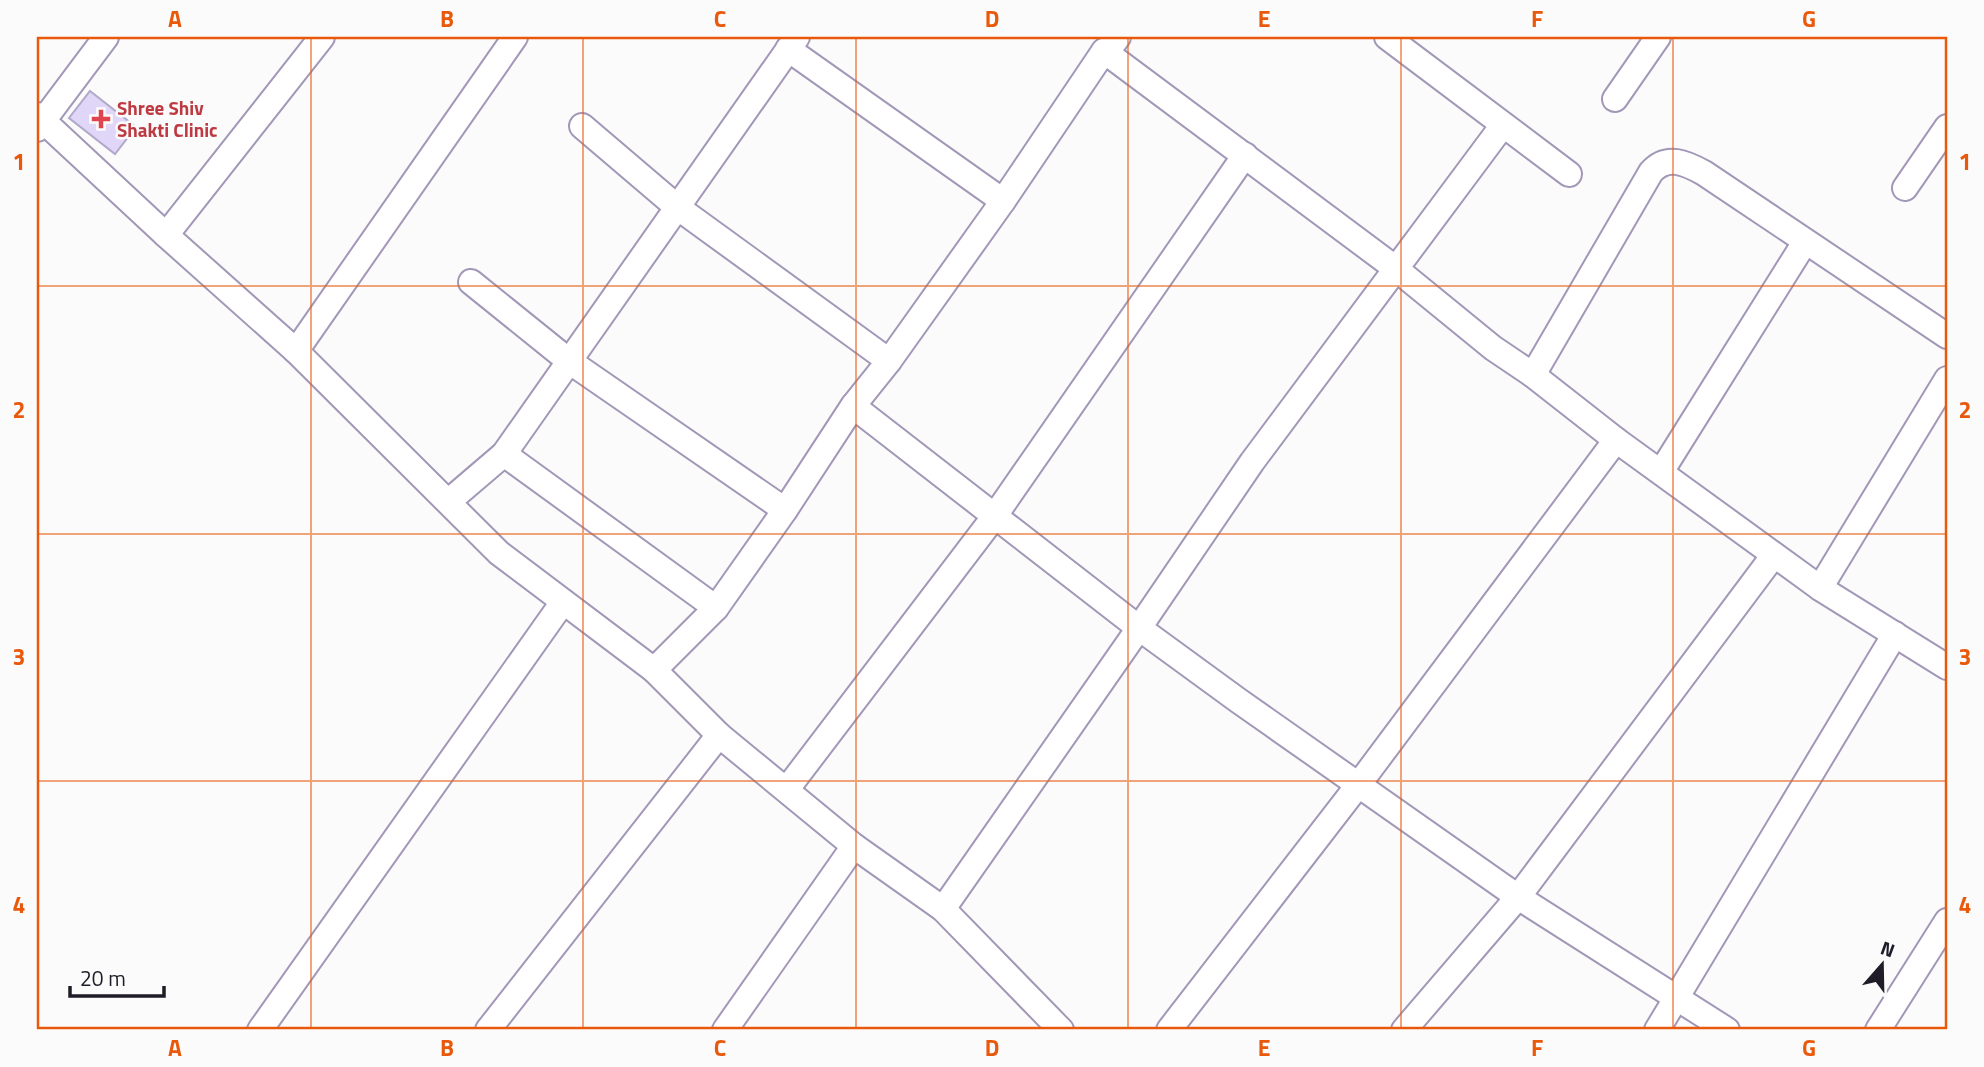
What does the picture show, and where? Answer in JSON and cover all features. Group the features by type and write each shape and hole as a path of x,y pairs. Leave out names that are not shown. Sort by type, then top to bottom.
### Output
{"street":[{"path":"106,37 39,122 296,351 449,500 499,553 654,670 719,735 854,846 943,909 1061,1030"},
{"path":"166,235 322,37"},
{"path":"296,351 515,37"},
{"path":"1387,37 1569,174"},
{"path":"1615,99 1658,37"},
{"path":"449,500 503,454 792,43 1003,201"},
{"path":"654,670 716,608 853,406 890,361 1003,201 1106,43 1245,155 1616,440 1820,588 1947,667"},
{"path":"943,909 1252,462 1503,125"},
{"path":"582,126 677,207 890,361"},
{"path":"1906,188 1947,127"},
{"path":"787,789 994,517 1245,155"},
{"path":"1533,375 1651,172 1662,163 1674,160 1704,173 1947,337"},
{"path":"1661,472 1805,242"},
{"path":"471,282 569,361 785,510"},
{"path":"1820,588 1947,379"},
{"path":"853,406 1139,628 1518,897 1727,1030"},
{"path":"1169,1030 1359,784 1616,440"},
{"path":"503,454 716,608"},
{"path":"1404,1030 1518,897 1774,555"},
{"path":"260,1030 563,602"},
{"path":"1657,1030 1895,634"},
{"path":"488,1030 719,735"},
{"path":"725,1030 854,846"},
{"path":"1878,1030 1947,921"}],"building":[{"path":"90,91 136,127 115,154 69,118"}],"place":[{"name":"Shree Shiv Shakti Clinic","path":"101,119"}]}
